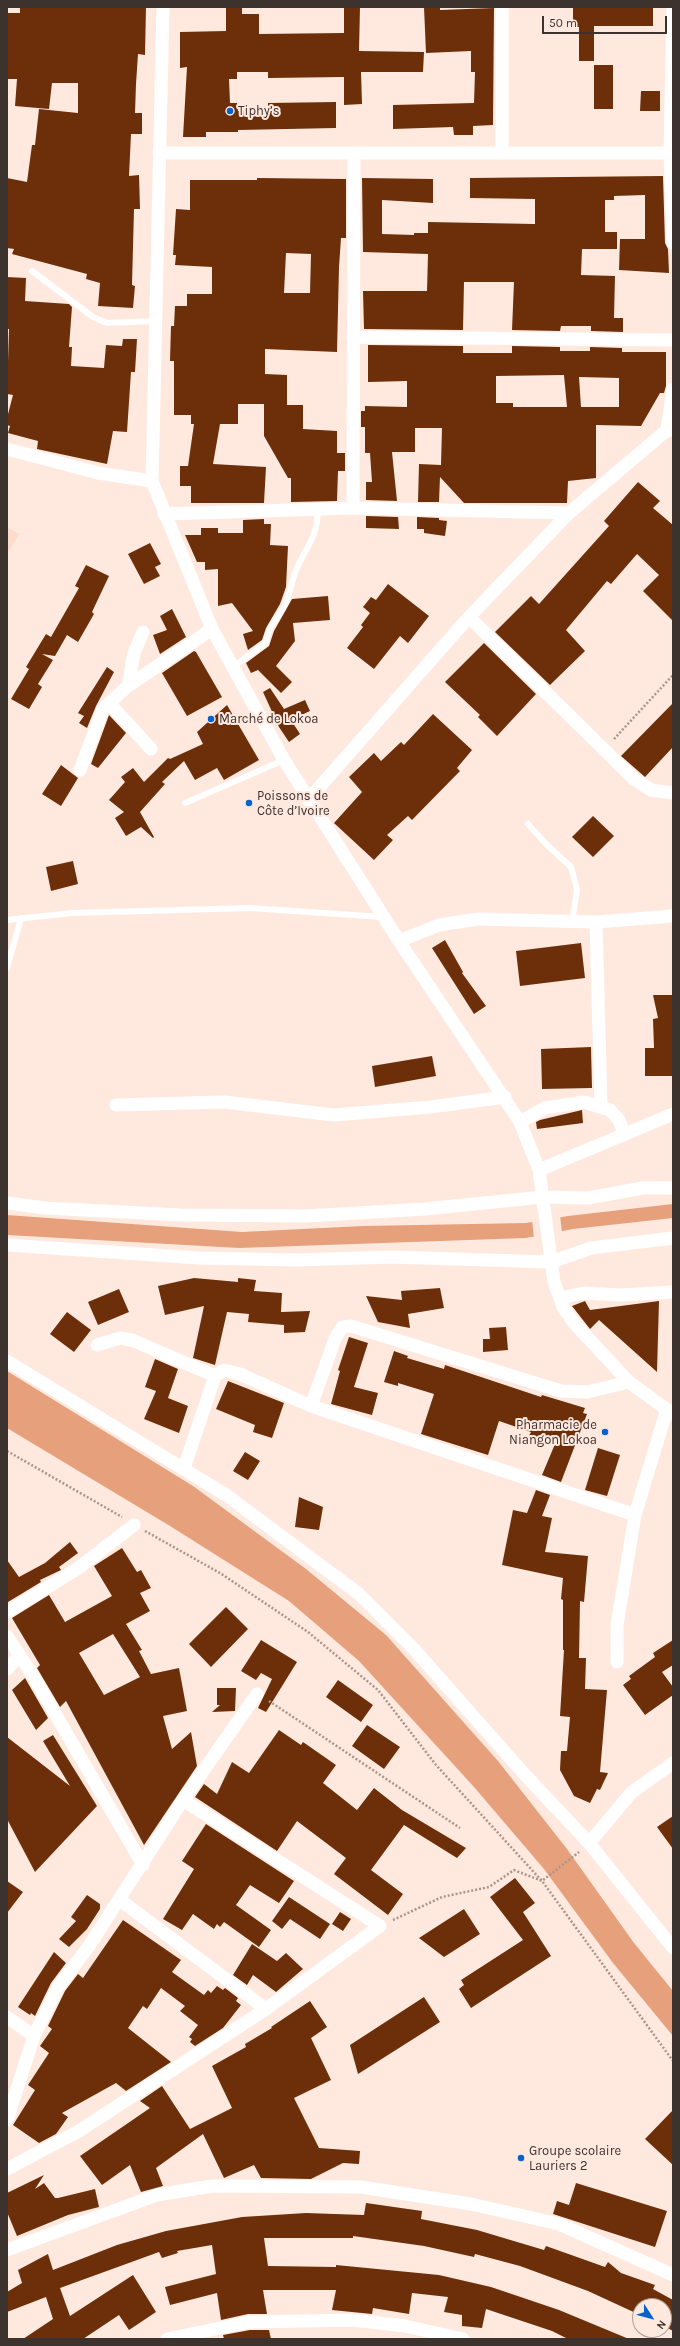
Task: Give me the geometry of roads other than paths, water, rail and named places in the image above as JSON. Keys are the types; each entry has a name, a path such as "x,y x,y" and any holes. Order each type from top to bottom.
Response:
{"street":[{"path":"163,7 152,481 164,514 212,629 234,666 284,760 399,941 505,1097 520,1122 540,1170 551,1262 560,1298 574,1323 629,1382 670,1412 635,1515 617,1625 617,1662"},
{"path":"502,7 502,152"},
{"path":"672,7 670,153 673,243"},
{"path":"159,153 354,155 502,152 670,153"},
{"path":"353,508 354,155"},
{"path":"353,337 673,340"},
{"path":"308,800 469,617 569,513 670,430 673,389"},
{"path":"7,449 98,473 152,481"},
{"path":"164,514 353,508 569,513"},
{"path":"469,617 603,751 634,779 651,790 673,793"},
{"path":"80,770 103,709 128,686 212,629"},
{"path":"128,686 134,653 143,632"},
{"path":"109,703 150,749"},
{"path":"399,941 439,925 478,919 596,922 673,916"},
{"path":"596,922 601,1107"},
{"path":"116,1105 224,1102 334,1115 430,1107 505,1097"},
{"path":"520,1122 545,1108 584,1102 610,1110 619,1120 624,1133"},
{"path":"540,1170 624,1133 673,1114"},
{"path":"7,1203 45,1208 181,1215 306,1216 425,1209 543,1197 588,1198 643,1188 673,1188"},
{"path":"7,1245 199,1258 297,1260 392,1257 551,1262 590,1248 673,1238"},
{"path":"560,1298 584,1293 619,1295 673,1292"},
{"path":"311,1406 335,1339 342,1327 351,1326 561,1391 588,1392 629,1382"},
{"path":"97,1345 120,1338 132,1340 215,1376"},
{"path":"7,1361 226,1495 359,1594 413,1648 527,1777 590,1843 673,1948"},
{"path":"184,1468 215,1376 224,1370 240,1374 311,1406 635,1515"},
{"path":"7,1612 77,1570 134,1524"},
{"path":"7,1636 143,1865"},
{"path":"7,1668 19,1656"},
{"path":"7,2120 34,2036 58,1987 120,1900 184,1800 258,1694"},
{"path":"590,1843 632,1792 673,1763"},
{"path":"7,2169 79,2131 266,2009 380,1926 184,1800"},
{"path":"120,1900 266,2009"},
{"path":"7,2018 34,2036"},
{"path":"7,2250 157,2195 212,2186 360,2187 471,2204 559,2224 673,2274"},
{"path":"167,2339 249,2322 352,2320 405,2326 463,2339"}],"lane":[{"path":"32,271 93,317 107,323 155,321"},
{"path":"234,666 264,647 268,629 287,600 297,567 316,532 319,520 317,509"},
{"path":"185,803 284,760"},
{"path":"528,824 546,844 571,867 577,890 572,922"},
{"path":"7,920 72,913 250,908 384,917"},
{"path":"7,968 21,918"}],"place":[{"name":"Tiphy’s","path":"230,111"},
{"name":"Marché de Lokoa","path":"211,719"},
{"name":"Poissons de Côte d’Ivoire","path":"249,803"},
{"name":"Pharmacie de Niangon Lokoa","path":"605,1432"},
{"name":"Groupe scolaire Lauriers 2","path":"521,2158"}]}
